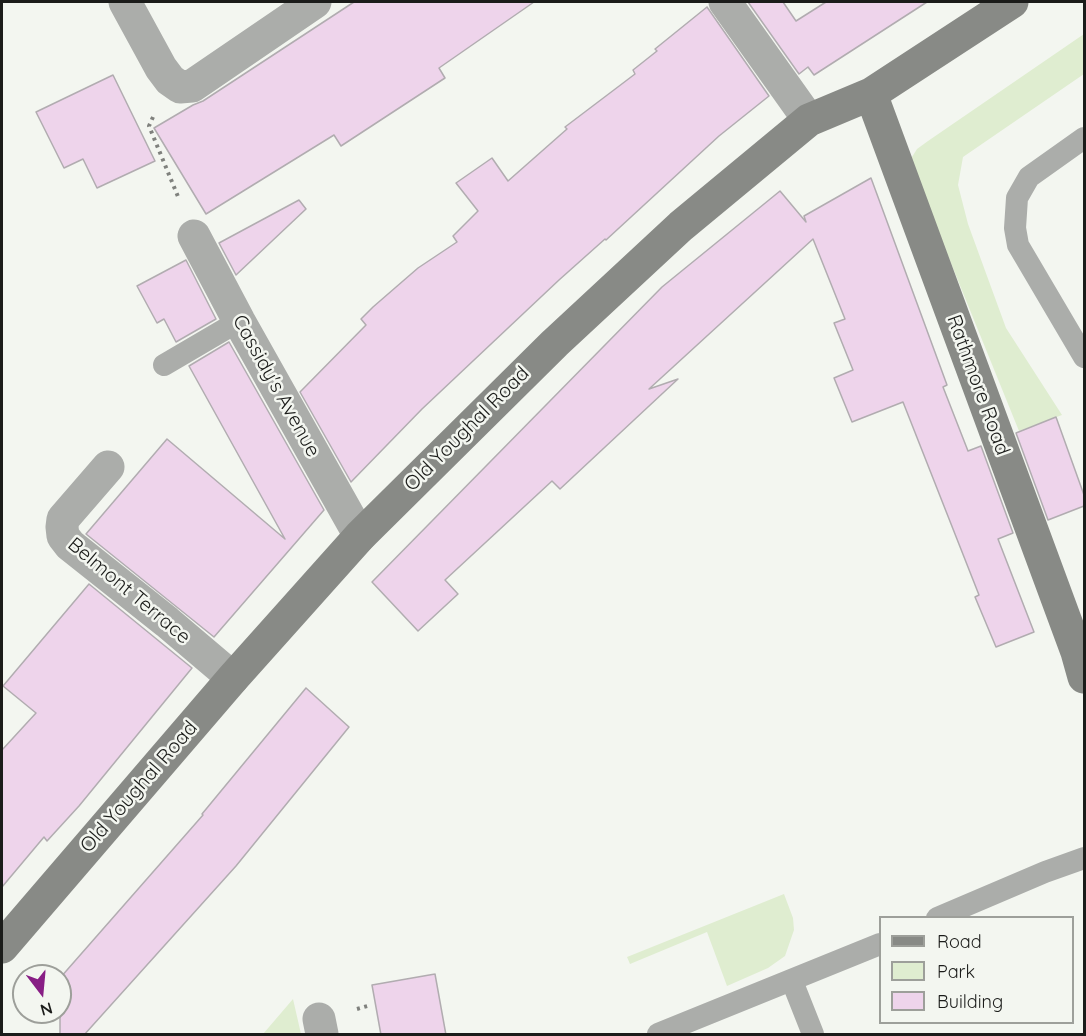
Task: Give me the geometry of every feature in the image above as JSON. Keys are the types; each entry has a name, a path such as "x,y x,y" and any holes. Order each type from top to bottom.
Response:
{"street":[{"path":"125,2 161,68 170,80 180,87 192,86 315,2"},
{"path":"725,2 809,120"},
{"name":"Old Youghal Road","path":"2,947 233,678 360,536 572,327 681,226 809,120 871,94 1012,2"},
{"name":"Rathmore Road","path":"871,94 1077,652 1084,677"},
{"name":"Cassidy's Avenue","path":"194,236 360,536"},
{"name":"Belmont Terrace","path":"108,467 63,519 63,536 70,545 233,678"}],"lane":[{"path":"1084,138 1029,177 1017,198 1015,228 1018,245 1084,357"},
{"path":"164,365 239,321"},
{"path":"943,916 1045,872 1084,858"},
{"path":"658,1035 879,944"},
{"path":"792,981 813,1035"}],"green space":[{"path":"1084,34 1084,74 963,157 958,185 968,224 1006,328 1062,415 1019,431 914,172 912,157 917,149 928,141"},
{"path":"784,894 793,918 794,930 785,956 768,968 727,986 707,932 630,964 627,957"},
{"path":"293,999 301,1034 263,1034"}],"building":[{"path":"354,2 534,2 439,68 445,78 341,146 334,135 206,214 154,128 203,101"},
{"path":"748,2 783,2 796,21 826,2 927,2 814,75 808,67 799,74"},
{"path":"707,7 769,96 719,136 559,280 422,409 351,482 300,392 366,325 361,319 373,307 418,268 457,242 453,236 478,211 456,183 492,158 508,181 567,129 565,127 635,74 633,70 657,51 655,49"},
{"path":"113,75 155,161 97,188 83,159 64,168 36,112"},
{"path":"871,178 947,385 943,387 968,451 981,446 1013,533 998,539 1034,632 996,647 975,597 979,595 903,402 852,422 834,378 853,370 834,323 845,319 813,239 649,389 678,379 560,489 552,481 445,580 458,594 418,631 372,582 662,287 780,191 806,222 804,216"},
{"path":"299,200 306,209 236,275 219,243"},
{"path":"186,260 216,319 176,342 164,319 157,323 137,286"},
{"path":"229,342 324,510 214,637 86,534 167,439 285,539 189,366"},
{"path":"1056,417 1084,495 1084,506 1048,520 1016,433"},
{"path":"89,584 192,668 79,806 47,841 44,837 2,887 2,750 36,713 3,686"},
{"path":"306,688 349,727 236,866 84,1035 60,1035 60,1024 72,1024 72,964 202,814"},
{"path":"435,974 446,1035 381,1035 372,985"}]}
